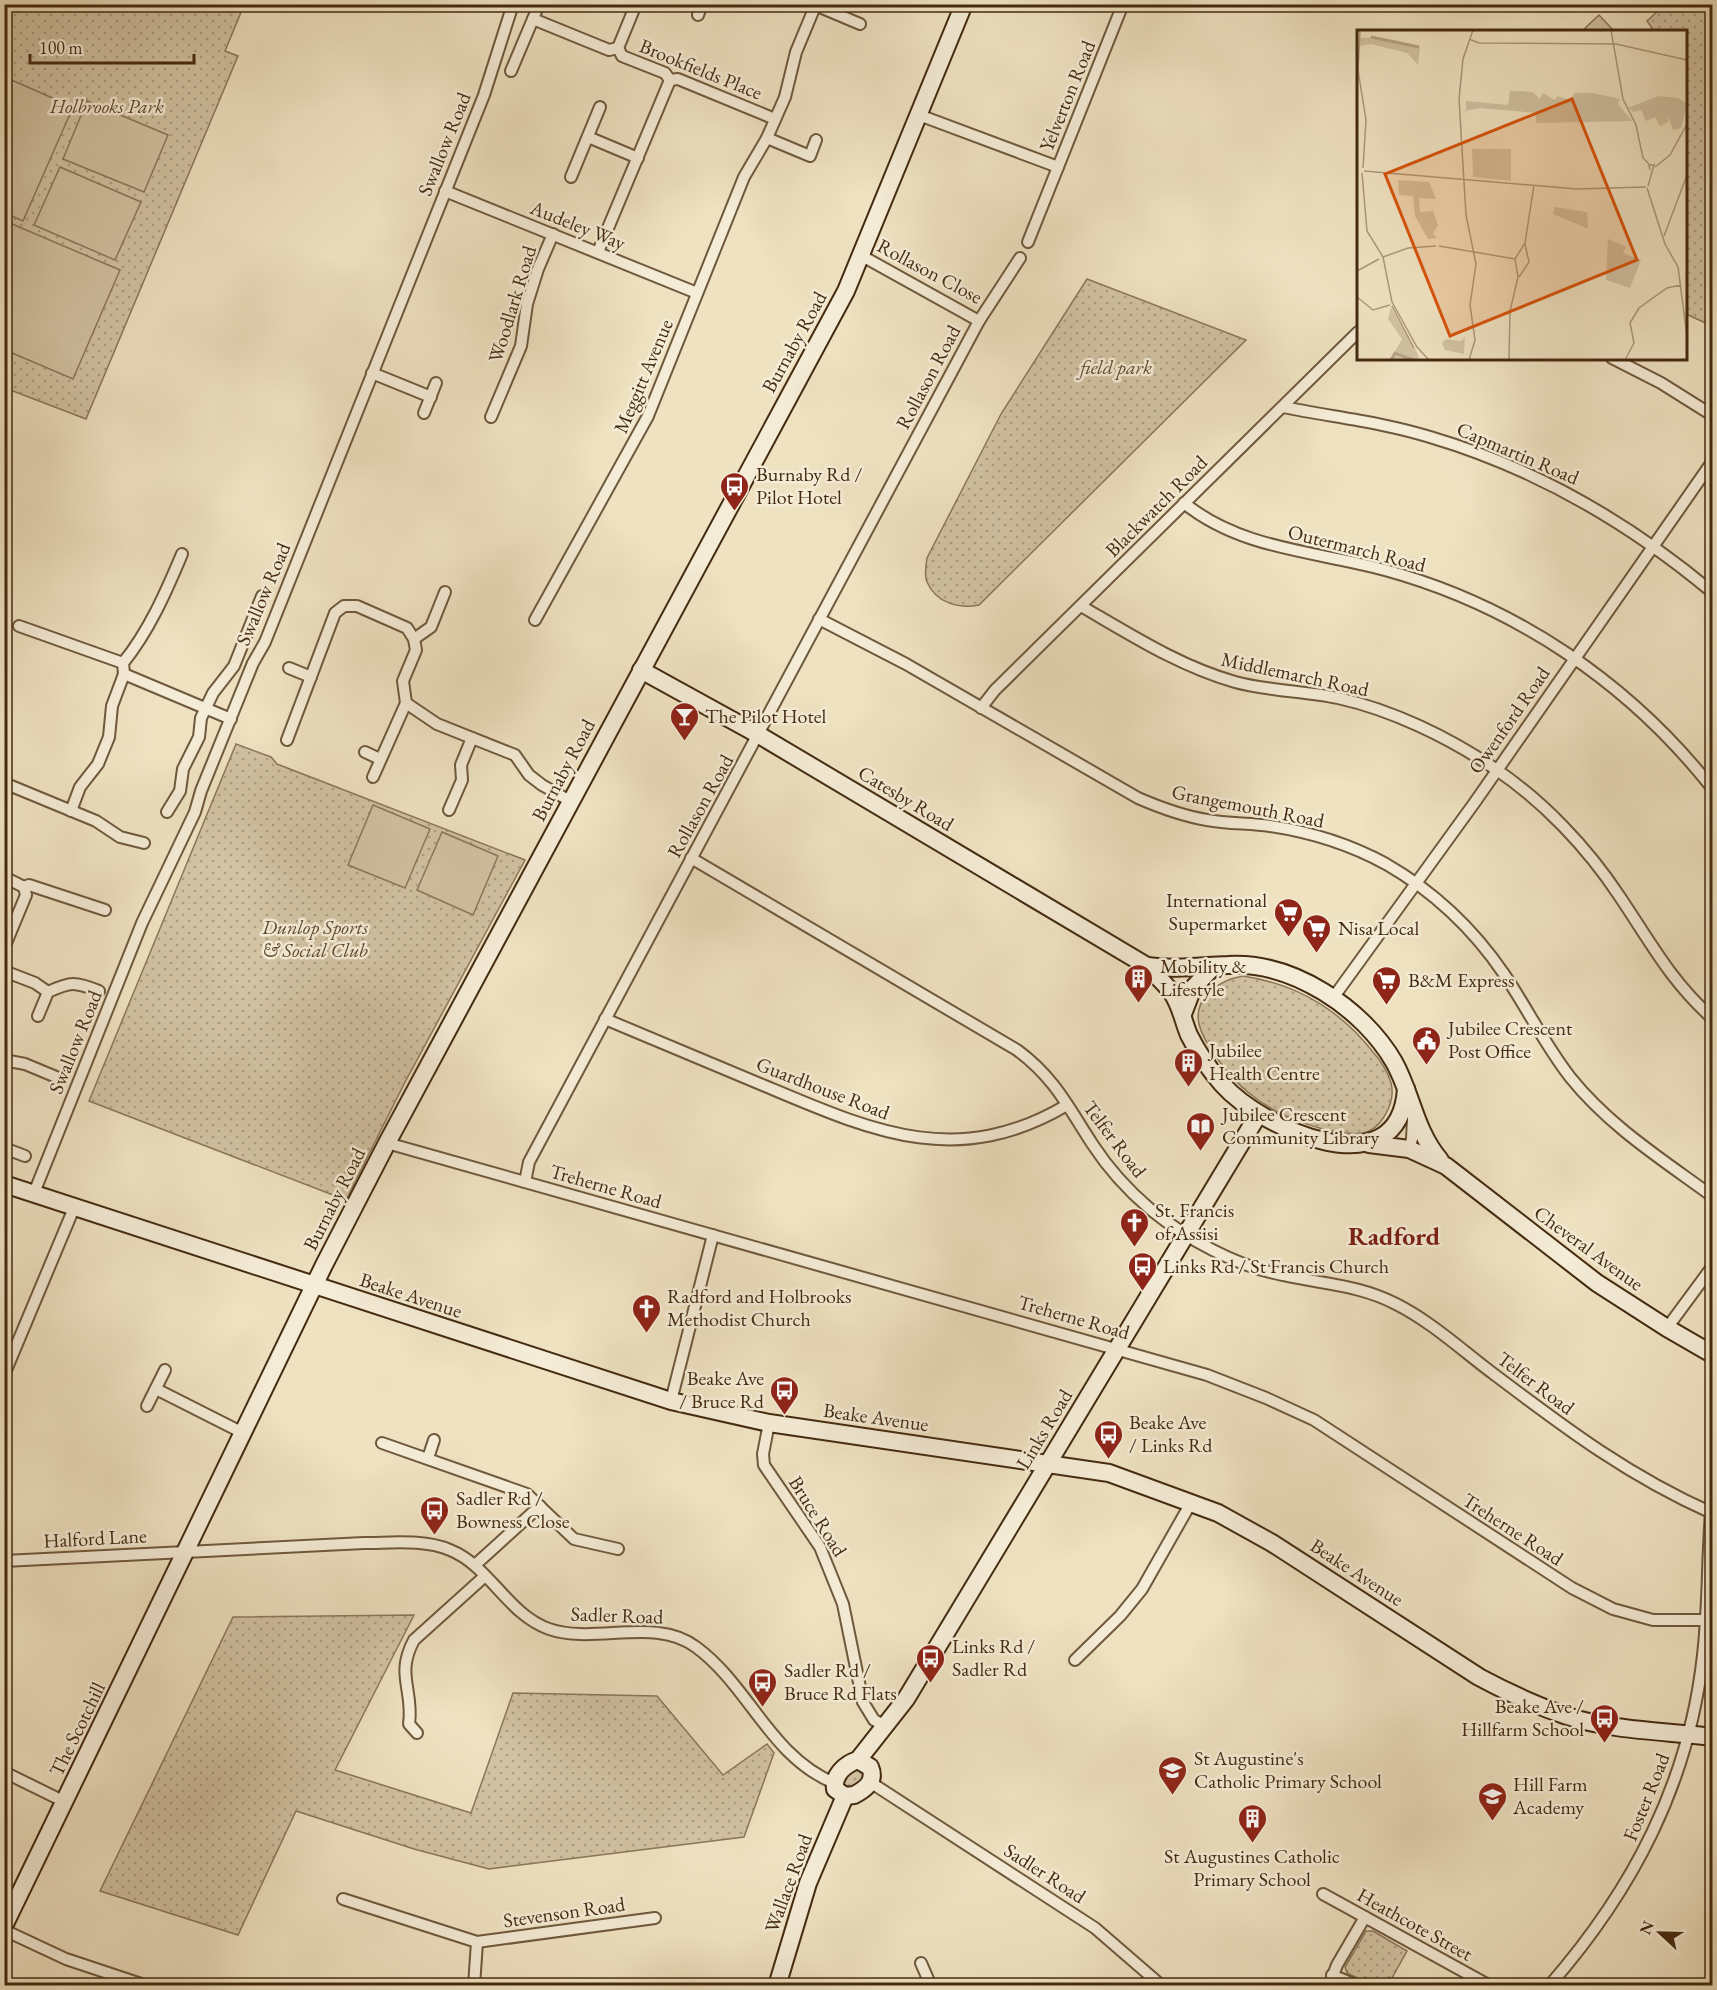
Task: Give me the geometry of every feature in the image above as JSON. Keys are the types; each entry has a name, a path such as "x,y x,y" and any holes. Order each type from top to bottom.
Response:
{"street":[{"name":"Swallow Road","path":"34,1193 142,923 195,812 201,791 265,642 484,95 513,4"},
{"path":"511,71 539,4"},
{"path":"618,48 636,4"},
{"name":"Burnaby Road","path":"187,1550 245,1434 315,1284 387,1143 846,291 964,4"},
{"name":"Yelverton Road","path":"1028,242 1123,4"},
{"name":"Meggitt Avenue","path":"535,620 648,416 744,177 767,138 784,97 796,52 816,5 860,24"},
{"name":"Brookfields Place","path":"533,19 609,50 618,48 621,56 665,73 670,80 678,79 775,119"},
{"path":"598,252 670,80"},
{"path":"571,177 600,107"},
{"name":"Yelverton Road","path":"919,115 1058,167"},
{"path":"588,137 638,158"},
{"path":"767,138 810,156 816,140"},
{"name":"Audeley Way","path":"445,191 697,293"},
{"name":"Woodlark Road","path":"491,417 521,346 527,304 538,269 553,234"},
{"name":"Rollason Close","path":"862,256 979,321 1020,258"},
{"name":"Rollason Road","path":"525,1182 529,1162 979,321"},
{"name":"Blackwatch Road","path":"981,708 995,690 1357,334"},
{"path":"1616,360 1661,383 1713,415"},
{"path":"372,373 431,397"},
{"path":"424,412 436,383"},
{"name":"Capmartin Road","path":"1283,407 1381,425 1472,450 1522,470 1575,496 1653,545 1713,592"},
{"name":"Owenford Road","path":"1333,998 1713,462"},
{"name":"Outermarch Road","path":"1184,503 1209,521 1250,538 1294,551 1385,569 1441,588 1511,620 1574,658 1611,684 1662,730 1713,788"},
{"path":"71,811 80,787 98,764 109,737 112,706 124,668 166,594 182,555"},
{"path":"414,639 431,627 445,592"},
{"path":"167,812 180,791 185,764 198,737 206,708 234,666 262,596"},
{"path":"287,740 335,613 344,606 357,606 407,628 414,639 416,650 403,681 406,703 373,777"},
{"name":"Middlemarch Road","path":"1081,606 1184,664 1237,682 1353,702 1442,737 1496,769 1569,832 1620,896 1674,980 1713,1018"},
{"name":"Grangemouth Road","path":"819,619 1138,798 1162,809 1208,820 1270,826 1326,839 1364,854 1415,884 1452,913 1481,943 1505,975 1546,1044 1571,1078 1599,1108 1647,1148 1713,1196"},
{"path":"19,626 124,668 231,719"},
{"path":"289,668 311,677"},
{"name":"Catesby Road","path":"641,670 759,735 1146,966 1172,992 1183,1014"},
{"path":"406,703 437,724 515,755 529,775 570,801"},
{"path":"449,810 462,780 461,765 472,738"},
{"path":"365,752 380,759"},
{"path":"4,783 96,821 120,837 144,843"},
{"name":"Telfer Road","path":"691,858 1017,1050 1050,1078 1115,1173 1151,1209 1187,1235 1216,1251 1261,1270 1343,1285 1398,1305 1627,1471 1712,1513"},
{"path":"4,877 24,887 29,885 105,910"},
{"path":"4,948 26,895 24,887"},
{"path":"1228,965 1251,966 1285,974 1333,998 1354,1014 1388,1052 1406,1089 1405,1106 1398,1122 1390,1132 1362,1144 1317,1139 1258,1116 1223,1085 1200,1055 1188,1032 1183,1014 1193,988 1212,968 1228,965"},
{"name":"Catesby Road","path":"1146,966 1175,970 1212,968"},
{"path":"4,971 35,983 48,992"},
{"path":"38,1016 48,992 74,982 99,991"},
{"name":"Guardhouse Road","path":"605,1018 849,1122 904,1136 967,1140 1012,1130 1046,1117 1067,1105"},
{"path":"4,1060 25,1064 61,1079"},
{"name":"Cheveral Avenue","path":"1406,1089 1412,1109 1430,1149 1446,1166 1597,1283 1667,1328 1713,1354"},
{"path":"1409,1149 1414,1126 1412,1109"},
{"name":"Links Road","path":"858,1760 886,1726 921,1674 1258,1116"},
{"name":"Treherne Road","path":"387,1143 1207,1375 1314,1420 1562,1582 1613,1609 1653,1620 1706,1620"},
{"name":"Cheveral Avenue","path":"1362,1144 1409,1149 1446,1166"},
{"path":"4,1148 25,1156"},
{"name":"Beake Avenue","path":"4,1184 671,1401 769,1423 1108,1473 1192,1501 1272,1543 1479,1677 1511,1694 1579,1719 1640,1730 1713,1737"},
{"path":"4,1375 74,1208"},
{"path":"671,1401 713,1235"},
{"path":"1667,1328 1713,1267"},
{"path":"147,1406 165,1370"},
{"path":"156,1389 245,1434"},
{"name":"Bruce Road","path":"769,1423 763,1454 764,1465 802,1518 829,1566 850,1633 863,1702 874,1720 886,1726"},
{"path":"428,1458 434,1440"},
{"path":"382,1443 527,1494 574,1539 618,1549"},
{"name":"Foster Road","path":"1549,1986 1597,1928 1634,1871 1668,1799 1687,1734 1701,1668 1710,1595 1713,1500"},
{"path":"1075,1660 1120,1616 1142,1589 1192,1501"},
{"path":"475,1565 540,1506"},
{"name":"Sadler Road","path":"187,1550 407,1543 445,1548 475,1565 516,1608 547,1628 572,1633 666,1634 693,1644 713,1662 800,1765 840,1789"},
{"name":"Halford Lane","path":"4,1561 187,1550"},
{"name":"The Scotchill","path":"4,1928 187,1550"},
{"path":"417,1733 406,1727 411,1709 404,1669 414,1640 485,1576"},
{"path":"858,1760 870,1767 873,1774 870,1782 859,1793 840,1789 845,1766 858,1760"},
{"path":"4,1772 65,1802"},
{"name":"Sadler Road","path":"870,1782 1095,1928 1140,1964 1162,1986"},
{"name":"Wallace Road","path":"777,1986 808,1883 840,1789"},
{"name":"Heathcote Street","path":"1323,1894 1490,1986"},
{"name":"Stevenson Road","path":"343,1899 477,1942 655,1918"},
{"path":"1356,1985 1331,1980 1365,1917"},
{"path":"4,1928 66,1959 147,1986"},
{"path":"474,1986 477,1942"},
{"path":"921,1962 931,1986"}],"green space":[{"path":"1665,4 1712,5 1712,326 1687,314 1687,30 1650,30 1652,28 1647,21"},
{"name":"Holbrooks Park","path":"5,5 244,5 225,51 238,56 86,419 5,388 4,27 7,25"},
{"path":"1599,15 1613,30 1583,30"},
{"path":"7,78 73,107 23,221 5,213"},
{"path":"87,101 168,135 144,192 63,159"},
{"path":"60,167 141,202 115,260 34,225"},
{"path":"5,221 120,270 73,379 5,350"},
{"name":"field park","path":"1087,279 1246,340 979,605 956,605 942,600 927,582 925,574 927,558 1001,414"},
{"name":"Dunlop Sports & Social Club","path":"236,744 271,757 277,764 525,860 404,1084 346,1200 89,1101"},
{"path":"373,805 430,829 405,888 348,865"},
{"path":"442,832 498,856 473,915 417,890"},
{"path":"1243,976 1281,985 1315,1001 1346,1024 1376,1055 1388,1075 1392,1090 1386,1114 1376,1126 1362,1133 1349,1133 1326,1130 1295,1120 1258,1100 1227,1071 1207,1042 1199,1024 1198,1014 1204,998 1210,991 1226,981"},
{"path":"414,1615 335,1770 471,1813 513,1693 657,1696 723,1775 767,1744 774,1753 744,1837 489,1869 414,1849 296,1811 238,1935 100,1891 233,1617"},
{"path":"862,1768 865,1778 852,1789 844,1789 841,1779 854,1769"},
{"path":"1366,1931 1373,1931 1407,1951 1388,1985 1372,1985 1347,1973 1345,1967"}],"place":[{"name":"Burnaby Rd / Pilot Hotel","path":"735,512"},
{"name":"The Pilot Hotel","path":"684,742"},
{"name":"International Supermarket","path":"1288,938"},
{"name":"Nisa Local","path":"1317,954"},
{"name":"Mobility & Lifestyle","path":"1139,1004"},
{"name":"B&M Express","path":"1387,1006"},
{"name":"Jubilee Crescent Post Office","path":"1427,1066"},
{"name":"Jubilee Health Centre","path":"1188,1088"},
{"name":"Jubilee Crescent Community Library","path":"1201,1152"},
{"name":"St. Francis of Assisi","path":"1134,1248"},
{"name":"Links Rd / St Francis Church","path":"1142,1292"},
{"name":"Radford and Holbrooks Methodist Church","path":"646,1334"},
{"name":"Beake Ave / Bruce Rd","path":"785,1416"},
{"name":"Beake Ave / Links Rd","path":"1108,1460"},
{"name":"Sadler Rd / Bowness Close","path":"435,1536"},
{"name":"Links Rd / Sadler Rd","path":"931,1684"},
{"name":"Sadler Rd / Bruce Rd Flats","path":"763,1708"},
{"name":"Beake Ave / Hillfarm School","path":"1605,1744"},
{"name":"St Augustine's Catholic Primary School","path":"1173,1796"},
{"name":"Hill Farm Academy","path":"1492,1822"},
{"name":"St Augustines Catholic Primary School","path":"1252,1844"}],"district":[{"name":"Radford","path":"1394,1236"}]}
